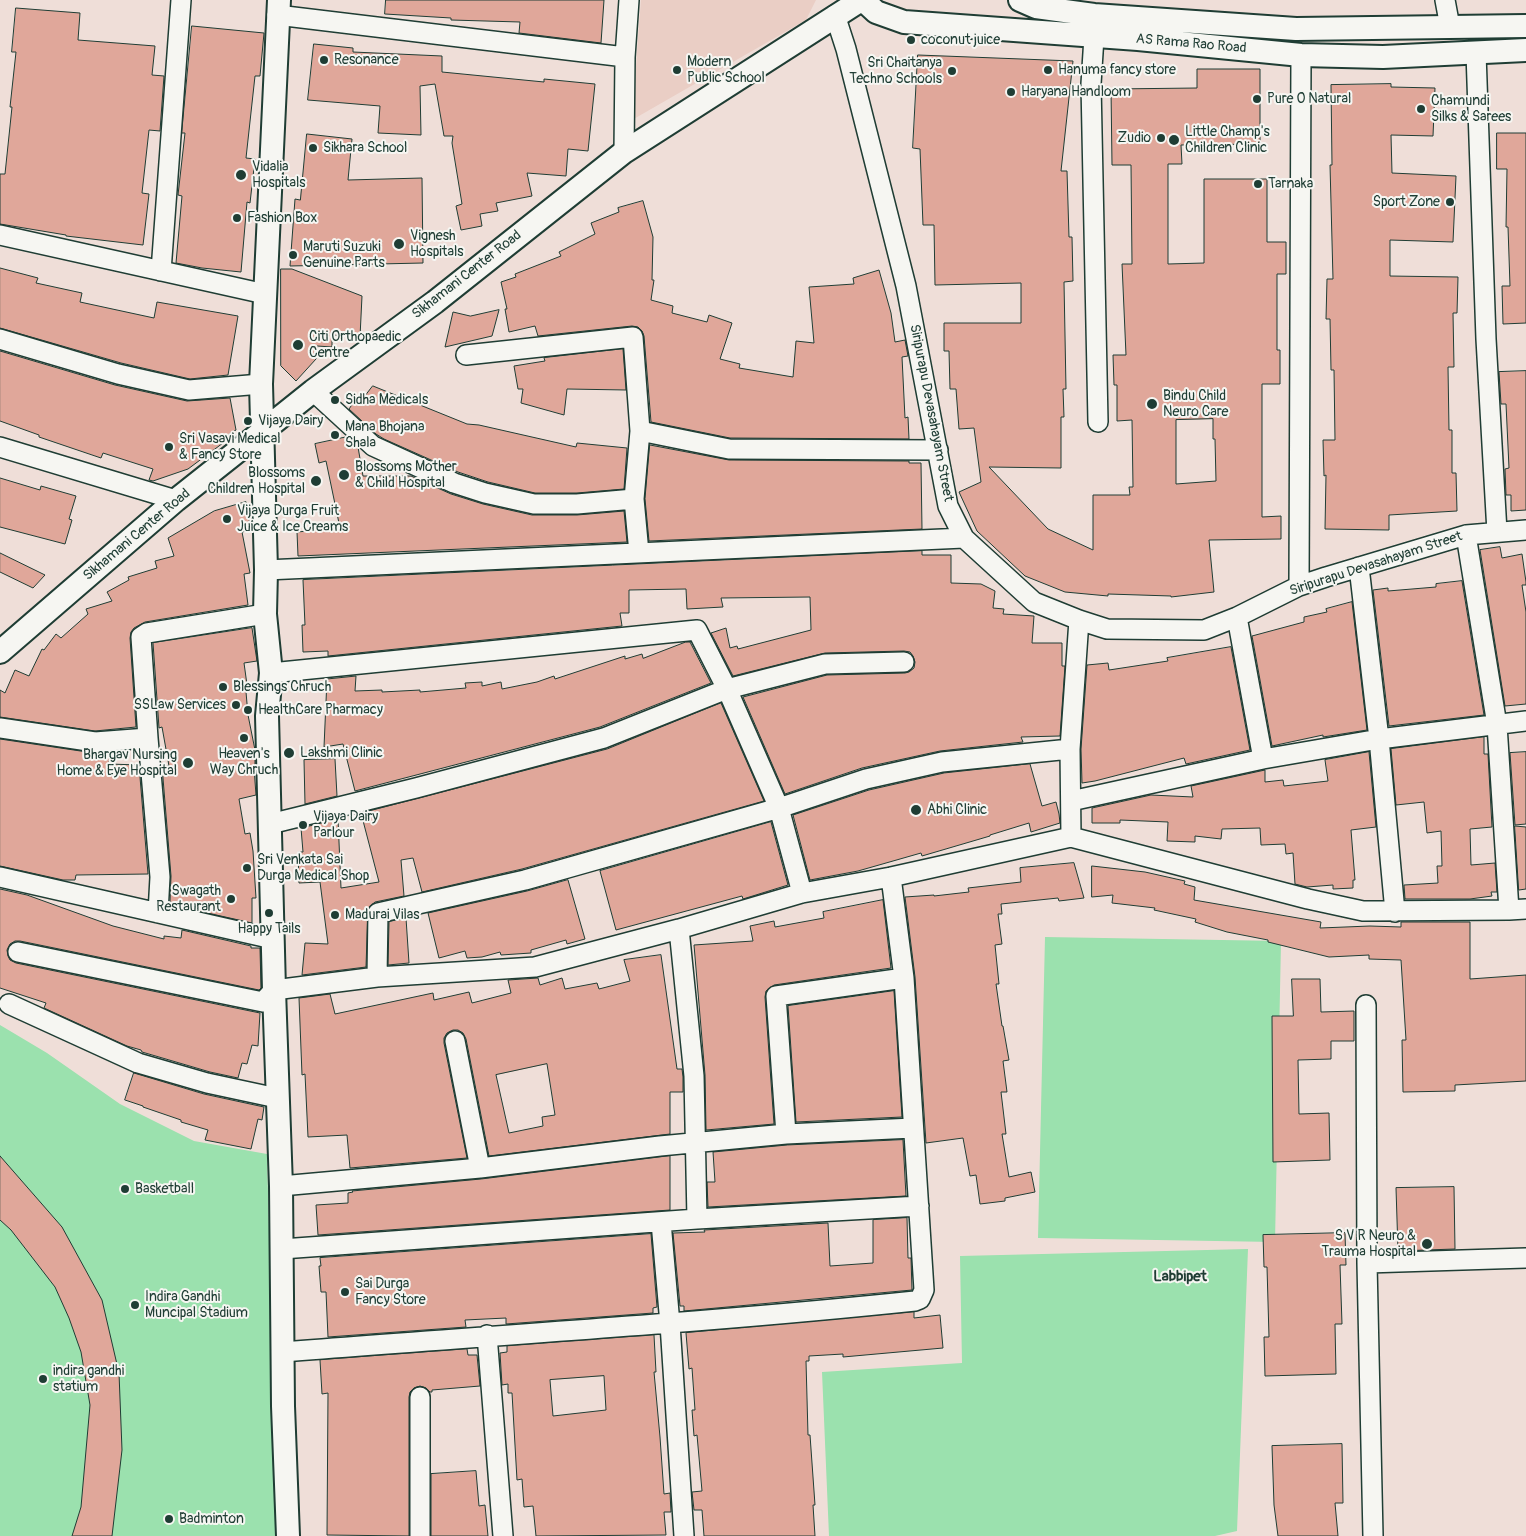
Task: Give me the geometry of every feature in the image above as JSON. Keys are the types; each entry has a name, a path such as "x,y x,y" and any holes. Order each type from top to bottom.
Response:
{"street":[{"path":"161,271 181,0"},
{"path":"624,152 625,57 629,0"},
{"name":"Sikhamani Center Road","path":"0,652 176,500 313,391 434,302 624,152 835,15 862,0"},
{"name":"AS Rama Rao Road","path":"862,0 876,12 904,22 1138,39 1301,55 1383,57 1526,50"},
{"name":"AS Rama Rao Road","path":"1020,0 1036,7 1094,14 1296,28 1526,26"},
{"path":"1445,0 1450,28"},
{"path":"288,1536 283,1406 281,1186 267,716 271,673 265,614 266,570 261,384 278,8 625,57"},
{"name":"Siripurapu Devasahayam Street","path":"835,15 848,58 906,286 948,506 964,538 1034,602 1107,630 1204,630 1237,617 1299,586 1359,567 1466,535 1526,530"},
{"path":"1094,37 1091,84 1098,422"},
{"path":"1476,52 1486,339 1497,532"},
{"path":"1299,586 1301,55"},
{"path":"0,235 265,294"},
{"path":"466,355 633,337 640,431 634,499 639,553"},
{"path":"0,339 118,374 189,390 261,384"},
{"path":"313,391 373,446 462,486 534,504 577,504 634,499"},
{"path":"640,431 730,449 938,450"},
{"path":"0,447 176,500"},
{"path":"18,952 263,1002 274,990 377,976 535,967 679,929 802,893 890,877 1071,837 1363,911 1518,910 1497,725 1466,535"},
{"path":"266,570 964,538"},
{"path":"1359,567 1379,739 1395,912"},
{"path":"158,913 160,877 141,637 147,633 265,614"},
{"path":"1237,617 1263,758"},
{"path":"1071,837 1070,750 1079,620"},
{"path":"271,673 696,630 727,689 778,808 802,893"},
{"path":"270,824 416,788 604,738 727,689 824,664 904,662"},
{"path":"1071,801 1263,758 1379,739 1526,721"},
{"path":"0,728 95,742 148,738"},
{"path":"377,976 378,913 525,880 778,808 866,779 942,762 1070,750"},
{"path":"0,877 273,939"},
{"path":"283,1352 487,1335 670,1324 834,1310 920,1299 924,1290 904,978 890,877"},
{"path":"679,929 694,1076 697,1219"},
{"path":"786,1134 776,996 904,978"},
{"path":"8,1004 138,1063 207,1083 278,1098"},
{"path":"1366,1005 1367,1263 1373,1536"},
{"path":"455,1042 480,1168"},
{"path":"281,1186 480,1168 786,1134 913,1128"},
{"path":"282,1249 697,1219 919,1206"},
{"path":"661,1222 670,1324 684,1536"},
{"path":"1367,1263 1526,1258"},
{"path":"487,1335 503,1536"},
{"path":"420,1396 420,1536"}],"shaded area":[{"name":"Modern Public School","path":"641,0 816,0 806,20 632,120"}],"green space":[{"path":"1045,937 1281,941 1275,1242 1038,1238"},
{"name":"Indira Gandhi Muncipal Stadium","path":"0,1025 47,1053 120,1104 194,1141 267,1154 277,1536 0,1536"},
{"path":"1248,1249 1237,1531 1215,1536 829,1536 822,1372 962,1363 960,1256"}],"building":[{"path":"386,0 604,0 601,43 519,33 520,22 451,20 451,18 385,14"},
{"path":"16,8 80,13 78,40 155,46 152,75 164,76 160,131 149,130 142,193 149,194 143,245 66,236 0,224 0,174 5,174 12,107 10,107 16,52 12,52"},
{"path":"192,26 264,33 260,76 255,76 246,158 255,159 250,203 247,202 241,272 176,263 182,196 178,195 185,133 182,133"},
{"path":"314,44 353,48 353,52 442,56 442,72 544,82 544,79 595,84 588,151 568,149 566,176 527,173 532,196 496,203 498,211 480,214 482,226 461,230 456,206 462,204 452,143 453,136 444,136 435,84 420,86 421,135 378,133 380,106 308,100"},
{"path":"918,55 1073,61 1061,171 1067,171 1069,237 1072,237 1073,281 1064,282 1066,389 1063,389 1064,417 1061,417 1061,468 989,467 1048,529 1093,550 1093,495 1130,495 1129,487 1133,487 1132,420 1117,421 1117,385 1114,385 1113,355 1126,355 1122,264 1132,264 1131,165 1112,165 1111,89 1197,88 1197,69 1260,69 1260,144 1181,145 1182,164 1168,164 1168,264 1204,263 1204,179 1267,179 1267,242 1286,242 1286,274 1277,274 1277,350 1280,350 1280,384 1262,384 1262,517 1281,516 1281,539 1209,540 1214,592 1171,597 1108,594 1108,596 1065,592 1025,576 977,531 959,492 981,482 974,428 959,429 956,389 950,389 949,351 944,351 944,323 1021,323 1021,283 935,285 934,225 923,225 920,149 913,148","holes":["1213,419 1213,439 1215,439 1216,481 1176,484 1176,420"]},
{"path":"1391,84 1391,87 1435,88 1433,136 1391,135 1392,173 1456,176 1453,242 1390,240 1390,276 1458,277 1457,313 1453,313 1454,367 1448,367 1449,430 1452,430 1452,473 1456,473 1457,511 1389,515 1389,530 1325,529 1326,475 1324,476 1323,440 1335,440 1334,370 1331,370 1330,319 1326,319 1327,279 1333,279 1330,165 1332,165 1331,85"},
{"path":"1497,133 1526,133 1526,323 1503,324 1502,286 1510,286 1508,227 1506,227 1507,169 1497,169"},
{"path":"307,134 352,139 348,180 422,178 423,263 290,266 295,199 300,200"},
{"path":"643,201 653,237 652,280 654,280 651,300 673,306 672,313 707,322 709,315 732,323 720,359 740,364 739,368 793,377 796,341 814,343 809,287 854,284 853,278 879,270 891,313 895,342 905,340 908,356 902,357 905,418 908,417 909,439 730,438 651,422 644,336 638,327 632,326 538,336 535,326 509,332 505,309 507,309 501,282 516,277 515,274 561,256 559,252 595,234 591,223 619,212 618,208"},
{"path":"0,268 38,278 36,283 82,293 80,302 154,318 157,302 238,316 228,375 190,379 121,363 0,328"},
{"path":"281,269 292,269 362,296 360,337 332,335 332,347 317,346 316,359 296,381 281,366"},
{"path":"499,310 492,336 445,347 453,312 470,316"},
{"path":"623,349 626,390 567,389 564,415 521,403 523,389 518,389 514,366 545,361 544,358"},
{"path":"0,351 115,385 187,401 230,398 236,430 226,436 223,443 188,469 153,481 149,480 153,469 103,453 101,458 39,437 39,435 0,421"},
{"path":"1526,371 1526,510 1511,511 1511,495 1506,495 1505,469 1509,468 1506,404 1501,404 1499,372"},
{"path":"373,386 467,424 576,447 577,443 627,448 624,489 577,493 535,493 488,482 458,472 384,439 349,409 358,396 362,399"},
{"path":"347,437 358,447 363,476 411,476 451,494 483,504 532,515 577,515 624,511 627,542 298,556 297,532 340,528 326,461 319,463 315,444"},
{"path":"650,445 729,460 909,461 909,463 921,463 922,529 649,541 645,499"},
{"path":"0,478 40,490 41,486 76,496 69,519 72,520 65,544 0,527"},
{"path":"246,502 251,530 242,532 250,573 244,574 248,605 145,622 134,628 130,638 136,727 95,731 0,717 0,690 5,693 15,670 29,676 42,649 44,650 56,634 61,638 88,614 86,609 112,601 107,592 129,580 128,577 157,568 155,561 174,556 168,538 214,511"},
{"path":"1500,547 1502,558 1522,554 1526,582 1526,585 1522,585 1526,612 1526,704 1505,706 1480,550"},
{"path":"922,551 922,555 951,555 951,583 981,584 995,591 993,608 1004,609 1003,614 1034,616 1032,643 1062,643 1062,666 1065,666 1060,736 1021,737 1023,742 940,751 862,768 785,794 743,697 827,675 905,673 914,668 915,662 910,652 904,651 825,653 733,676 711,633 726,628 730,648 737,646 738,649 811,630 810,597 721,598 723,607 687,609 686,589 629,590 629,613 620,613 622,626 328,656 328,651 303,652 302,625 305,625 303,580"},
{"path":"0,553 45,575 33,588 0,572"},
{"path":"1462,581 1484,715 1389,726 1373,590 1388,588 1388,591 1436,587 1436,584"},
{"path":"1352,602 1367,730 1323,737 1323,735 1272,746 1252,636 1304,622 1304,617 1327,612 1326,609"},
{"path":"252,628 257,661 244,663 248,692 246,692 248,715 255,750 256,795 239,799 245,834 250,833 253,851 256,898 252,898 252,923 185,908 186,906 170,902 171,876 162,766 169,766 162,727 159,728 153,643"},
{"path":"690,642 711,683 600,727 355,791 343,744 324,747 327,679 356,676 355,691 420,690 420,692 466,688 465,683 482,682 482,686 501,682 502,689 537,682 554,676 555,679 625,656 625,659 642,654 643,658"},
{"path":"1231,647 1250,750 1186,764 1184,758 1082,783 1081,749 1087,665 1108,663 1109,670 1168,661 1167,658"},
{"path":"721,703 764,801 522,869 422,892 413,858 401,860 404,896 375,902 368,908 366,967 302,975 305,943 328,944 320,882 299,883 298,852 303,852 301,828 338,819 341,888 379,882 361,813 607,749"},
{"path":"1484,737 1484,754 1488,754 1492,827 1470,829 1471,865 1495,863 1497,892 1491,892 1492,896 1470,899 1405,899 1404,885 1438,883 1437,866 1442,866 1441,831 1427,833 1424,802 1396,805 1391,749"},
{"path":"0,739 94,753 110,752 109,764 139,765 148,874 76,875 75,880 63,880 0,866"},
{"path":"1369,752 1376,827 1351,830 1355,880 1353,880 1353,888 1333,889 1333,885 1307,887 1295,884 1293,853 1286,854 1285,844 1261,845 1260,828 1222,829 1221,839 1195,836 1195,842 1167,841 1168,822 1120,820 1120,823 1092,823 1092,808 1151,795 1193,797 1191,786 1265,770 1265,782 1283,780 1284,786 1328,781 1325,760"},
{"path":"1526,752 1526,824 1515,825 1510,753"},
{"path":"335,759 337,796 305,804 304,760"},
{"path":"1030,764 1042,806 1056,802 1060,823 1031,832 1029,823 922,856 921,853 858,871 810,880 793,815 869,790 944,773"},
{"path":"771,822 788,885 743,899 742,896 616,930 600,871"},
{"path":"1515,826 1526,827 1526,889 1519,890"},
{"path":"1074,863 1084,898 1059,901 1058,898 1001,904 1002,914 998,914 1002,944 995,945 999,984 996,984 1009,1060 1003,1061 1007,1092 1001,1092 1006,1134 1002,1134 1009,1177 1031,1172 1035,1192 1005,1198 1005,1201 980,1204 976,1175 970,1176 963,1138 926,1143 915,977 905,897 969,892 968,888 1021,882 1020,868"},
{"path":"1092,866 1145,872 1185,881 1184,884 1195,887 1194,900 1321,922 1320,928 1401,927 1401,922 1470,922 1470,979 1526,975 1526,1081 1455,1085 1455,1091 1403,1092 1402,1040 1406,1040 1401,960 1369,959 1369,955 1329,957 1268,942 1268,940 1227,932 1195,922 1196,919 1154,910 1155,908 1112,903 1113,895 1092,897"},
{"path":"568,880 585,939 567,944 566,940 531,950 531,953 501,955 500,952 482,957 467,958 465,951 439,958 428,913"},
{"path":"0,889 27,895 113,926 164,939 164,936 181,938 182,930 251,946 251,948 260,948 261,988 259,990 20,941 10,944 7,950 10,960 16,963 260,1013 258,1046 252,1045 247,1064 242,1063 238,1078 210,1072 142,1052 44,1008 46,1003 0,988"},
{"path":"883,900 891,968 774,985 766,991 774,1124 706,1130 705,1075 694,945 753,941 750,926 774,921 775,927 824,918 823,912"},
{"path":"406,918 409,963 388,965 389,922"},
{"path":"661,955 677,1069 682,1069 683,1077 683,1092 670,1092 670,1134 489,1156 466,1039 463,1033 453,1030 447,1033 444,1043 467,1158 350,1168 347,1135 308,1137 305,1074 302,1075 299,998 330,994 335,1014 433,993 434,1000 469,992 472,1003 511,993 508,980 538,978 540,985 562,978 565,989 597,983 599,989 630,981 624,960","holes":["547,1064 555,1115 542,1117 543,1126 509,1133 496,1075"]},
{"path":"1292,979 1320,979 1321,1012 1354,1011 1354,1041 1331,1041 1331,1059 1298,1060 1299,1114 1329,1113 1330,1160 1273,1162 1272,1016 1293,1016"},
{"path":"894,991 902,1117 796,1122 788,1006"},
{"path":"134,1073 204,1094 264,1107 262,1120 258,1119 251,1149 205,1140 208,1130 181,1122 181,1120 125,1100"},
{"path":"903,1140 906,1196 708,1207 707,1182 715,1182 713,1152 787,1145"},
{"path":"0,1156 62,1227 102,1300 119,1373 122,1450 112,1536 72,1536 81,1507 90,1405 81,1352 55,1287 11,1230 0,1220"},
{"path":"670,1156 670,1210 318,1235 316,1205 348,1203 348,1193 352,1191 481,1179"},
{"path":"1454,1187 1455,1249 1398,1251 1396,1188"},
{"path":"907,1218 908,1258 911,1258 912,1290 684,1311 684,1306 680,1306 673,1233 828,1223 830,1266 873,1263 873,1220"},
{"path":"1345,1233 1346,1265 1340,1265 1342,1324 1335,1324 1336,1374 1265,1376 1264,1337 1269,1337 1267,1267 1264,1267 1263,1235"},
{"path":"651,1234 657,1307 653,1308 653,1313 506,1324 506,1318 465,1320 466,1327 328,1337 326,1292 321,1292 320,1258"},
{"path":"914,1312 914,1318 940,1315 943,1348 843,1357 843,1354 809,1356 809,1361 806,1361 808,1435 810,1435 815,1505 813,1505 815,1536 704,1536 702,1510 694,1510 692,1492 702,1491 697,1435 694,1436 692,1410 695,1410 692,1368 689,1369 686,1333"},
{"path":"654,1335 656,1372 654,1372 664,1494 670,1493 671,1512 664,1512 666,1535 536,1536 533,1506 524,1507 522,1479 517,1480 512,1393 508,1393 508,1384 502,1385 500,1353 507,1352 507,1346","holes":["604,1376 606,1410 553,1416 550,1380"]},
{"path":"467,1349 468,1355 477,1355 480,1386 432,1390 430,1392 420,1386 410,1392 409,1536 327,1535 328,1393 322,1394 320,1360"},
{"path":"1342,1444 1343,1503 1335,1503 1338,1536 1278,1536 1274,1505 1272,1446"},
{"path":"476,1471 479,1506 485,1505 488,1536 431,1536 431,1474"}],"place":[{"name":"coconut juice","path":"911,40"},
{"name":"Resonance","path":"324,60"},
{"name":"Modern Public School","path":"677,70"},
{"name":"Hanuma fancy store","path":"1048,70"},
{"name":"Sri Chaitanya Techno Schools","path":"952,71"},
{"name":"Haryana Handloom","path":"1011,92"},
{"name":"Pure O Natural","path":"1257,99"},
{"name":"Chamundi Silks & Sarees","path":"1421,109"},
{"name":"Zudio","path":"1161,138"},
{"name":"Little Champ's Children Clinic","path":"1174,140"},
{"name":"Sikhara School","path":"313,148"},
{"name":"Vidalia Hospitals","path":"241,175"},
{"name":"Tarnaka","path":"1258,184"},
{"name":"Sport Zone","path":"1450,202"},
{"name":"Fashion Box","path":"237,218"},
{"name":"Vignesh Hospitals","path":"399,244"},
{"name":"Maruti Suzuki Genuine Parts","path":"293,255"},
{"name":"Citi Orthopaedic Centre","path":"298,345"},
{"name":"Sidha Medicals","path":"335,400"},
{"name":"Bindu Child Neuro Care","path":"1152,404"},
{"name":"Vijaya Dairy","path":"248,421"},
{"name":"Mana Bhojana Shala","path":"335,435"},
{"name":"Sri Vasavi Medical & Fancy Store","path":"169,447"},
{"name":"Blossoms Mother & Child Hospital","path":"344,475"},
{"name":"Blossoms Children Hospital","path":"316,481"},
{"name":"Vijaya Durga Fruit Juice & Ice Creams","path":"227,519"},
{"name":"Blessings Chruch","path":"223,687"},
{"name":"SSLaw Services","path":"236,705"},
{"name":"HealthCare Pharmacy","path":"248,710"},
{"name":"Heaven's Way Chruch","path":"244,738"},
{"name":"Lakshmi Clinic","path":"289,753"},
{"name":"Bhargav Nursing Home & Eye Hospital","path":"188,763"},
{"name":"Abhi Clinic","path":"916,810"},
{"name":"Vijaya Dairy Parlour","path":"303,825"},
{"name":"Sri Venkata Sai Durga Medical Shop","path":"247,868"},
{"name":"Swagath Restaurant","path":"231,899"},
{"name":"Happy Tails","path":"269,913"},
{"name":"Madurai Vilas","path":"335,915"},
{"name":"Basketball","path":"125,1189"},
{"name":"S V R Neuro & Trauma Hospital","path":"1427,1244"},
{"name":"Sai Durga Fancy Store","path":"345,1292"},
{"name":"Indira Gandhi Muncipal Stadium","path":"135,1305"},
{"name":"indira gandhi statium","path":"43,1379"},
{"name":"Badminton","path":"169,1519"}],"district":[{"name":"Labbipet","path":"1180,1277"}]}
